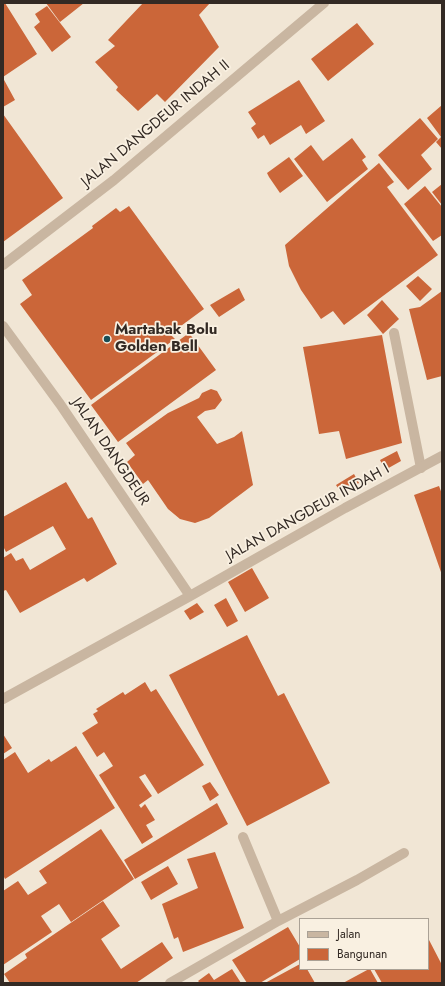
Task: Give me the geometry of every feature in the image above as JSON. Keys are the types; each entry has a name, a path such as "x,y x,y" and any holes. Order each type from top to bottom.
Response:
{"street":[{"name":"JALAN DANGDEUR INDAH II","path":"3,265 114,180 324,3"},
{"name":"JALAN DANGDEUR","path":"3,326 60,404 190,596"},
{"path":"394,333 421,468"},
{"name":"JALAN DANGDEUR INDAH I","path":"3,699 190,596 345,508 442,456"},
{"path":"243,837 278,921"},
{"path":"170,983 278,921 357,880 404,853"}],"building":[{"path":"3,3 5,3 37,54 3,77"},
{"path":"46,3 84,3 60,22"},
{"path":"143,3 210,3 199,15 219,47 165,102 157,94 138,111 116,90 118,87 95,62 115,46 108,40"},
{"path":"47,6 71,37 52,52 34,27 40,22 35,14"},
{"path":"357,23 374,44 328,81 311,59"},
{"path":"3,78 15,100 3,107"},
{"path":"299,80 325,121 306,134 301,125 270,145 264,135 258,139 251,128 256,124 248,112"},
{"path":"442,105 442,149 436,142 441,137 427,118"},
{"path":"3,114 63,198 3,242"},
{"path":"420,118 438,139 421,155 432,169 408,190 378,155"},
{"path":"352,138 366,157 362,160 368,169 327,202 294,159 311,145 323,161"},
{"path":"289,157 303,176 280,193 267,173"},
{"path":"379,163 394,182 387,187 438,255 344,325 333,311 321,319 301,290 289,266 285,245"},
{"path":"442,184 442,205 432,192"},
{"path":"425,186 442,207 442,235 433,241 404,204"},
{"path":"129,206 204,309 170,334 175,339 91,400 20,304 32,295 22,280 93,228 92,226 116,208 120,212"},
{"path":"418,276 432,289 420,301 406,286"},
{"path":"239,288 245,300 219,317 210,305"},
{"path":"442,291 442,376 427,380 409,309 420,307"},
{"path":"382,300 399,319 383,334 367,315"},
{"path":"189,333 216,370 118,442 91,405"},
{"path":"382,335 402,443 346,459 339,431 319,434 303,347"},
{"path":"211,389 217,391 222,400 215,409 205,411 197,417 217,444 234,437 242,431 253,485 209,518 195,523 180,519 168,509 148,480 143,484 127,462 135,455 126,443 168,413 199,398 202,393"},
{"path":"397,451 401,461 385,470 380,460"},
{"path":"354,474 359,483 341,493 336,485"},
{"path":"66,482 88,519 92,517 117,564 87,582 84,578 20,613 6,590 3,591 3,558 11,553 16,561 23,558 30,570 66,549 53,526 6,552 3,546 3,517"},
{"path":"439,486 442,494 442,575 414,495"},
{"path":"252,568 269,598 245,612 228,582"},
{"path":"226,598 238,621 227,627 214,605"},
{"path":"197,603 204,612 190,620 184,611"},
{"path":"247,635 278,696 284,693 330,783 247,826 169,675"},
{"path":"145,682 151,692 156,689 204,765 158,794 145,774 139,777 152,796 139,805 141,808 145,804 155,820 146,825 153,837 142,844 99,775 113,766 104,752 97,757 82,733 98,723 93,714 98,711 96,709 123,692 125,695"},
{"path":"3,734 12,748 3,754"},
{"path":"76,746 115,808 5,879 3,875 3,760 15,752 28,773 49,759 51,762"},
{"path":"210,782 219,795 210,801 202,786"},
{"path":"217,803 228,824 135,879 124,860"},
{"path":"101,829 134,879 71,922 59,904 41,916 52,932 3,965 3,891 18,881 28,895 47,883 39,871"},
{"path":"215,852 244,928 183,952 178,937 174,939 162,904 198,888 187,859"},
{"path":"168,866 178,884 151,900 141,882"},
{"path":"103,901 120,926 101,939 121,969 162,942 173,958 136,983 10,983 4,974 27,958 25,954"},
{"path":"288,927 299,945 299,960 260,983 247,983 232,960"},
{"path":"429,940 442,965 442,983 382,983 375,970 429,970"},
{"path":"299,965 299,970 308,970 315,983 265,983"},
{"path":"232,969 241,983 200,983 198,981 209,973 214,980"},
{"path":"367,970 371,970 378,983 343,983"}],"place":[{"name":"Martabak Bolu Golden Bell","path":"107,339"}]}
